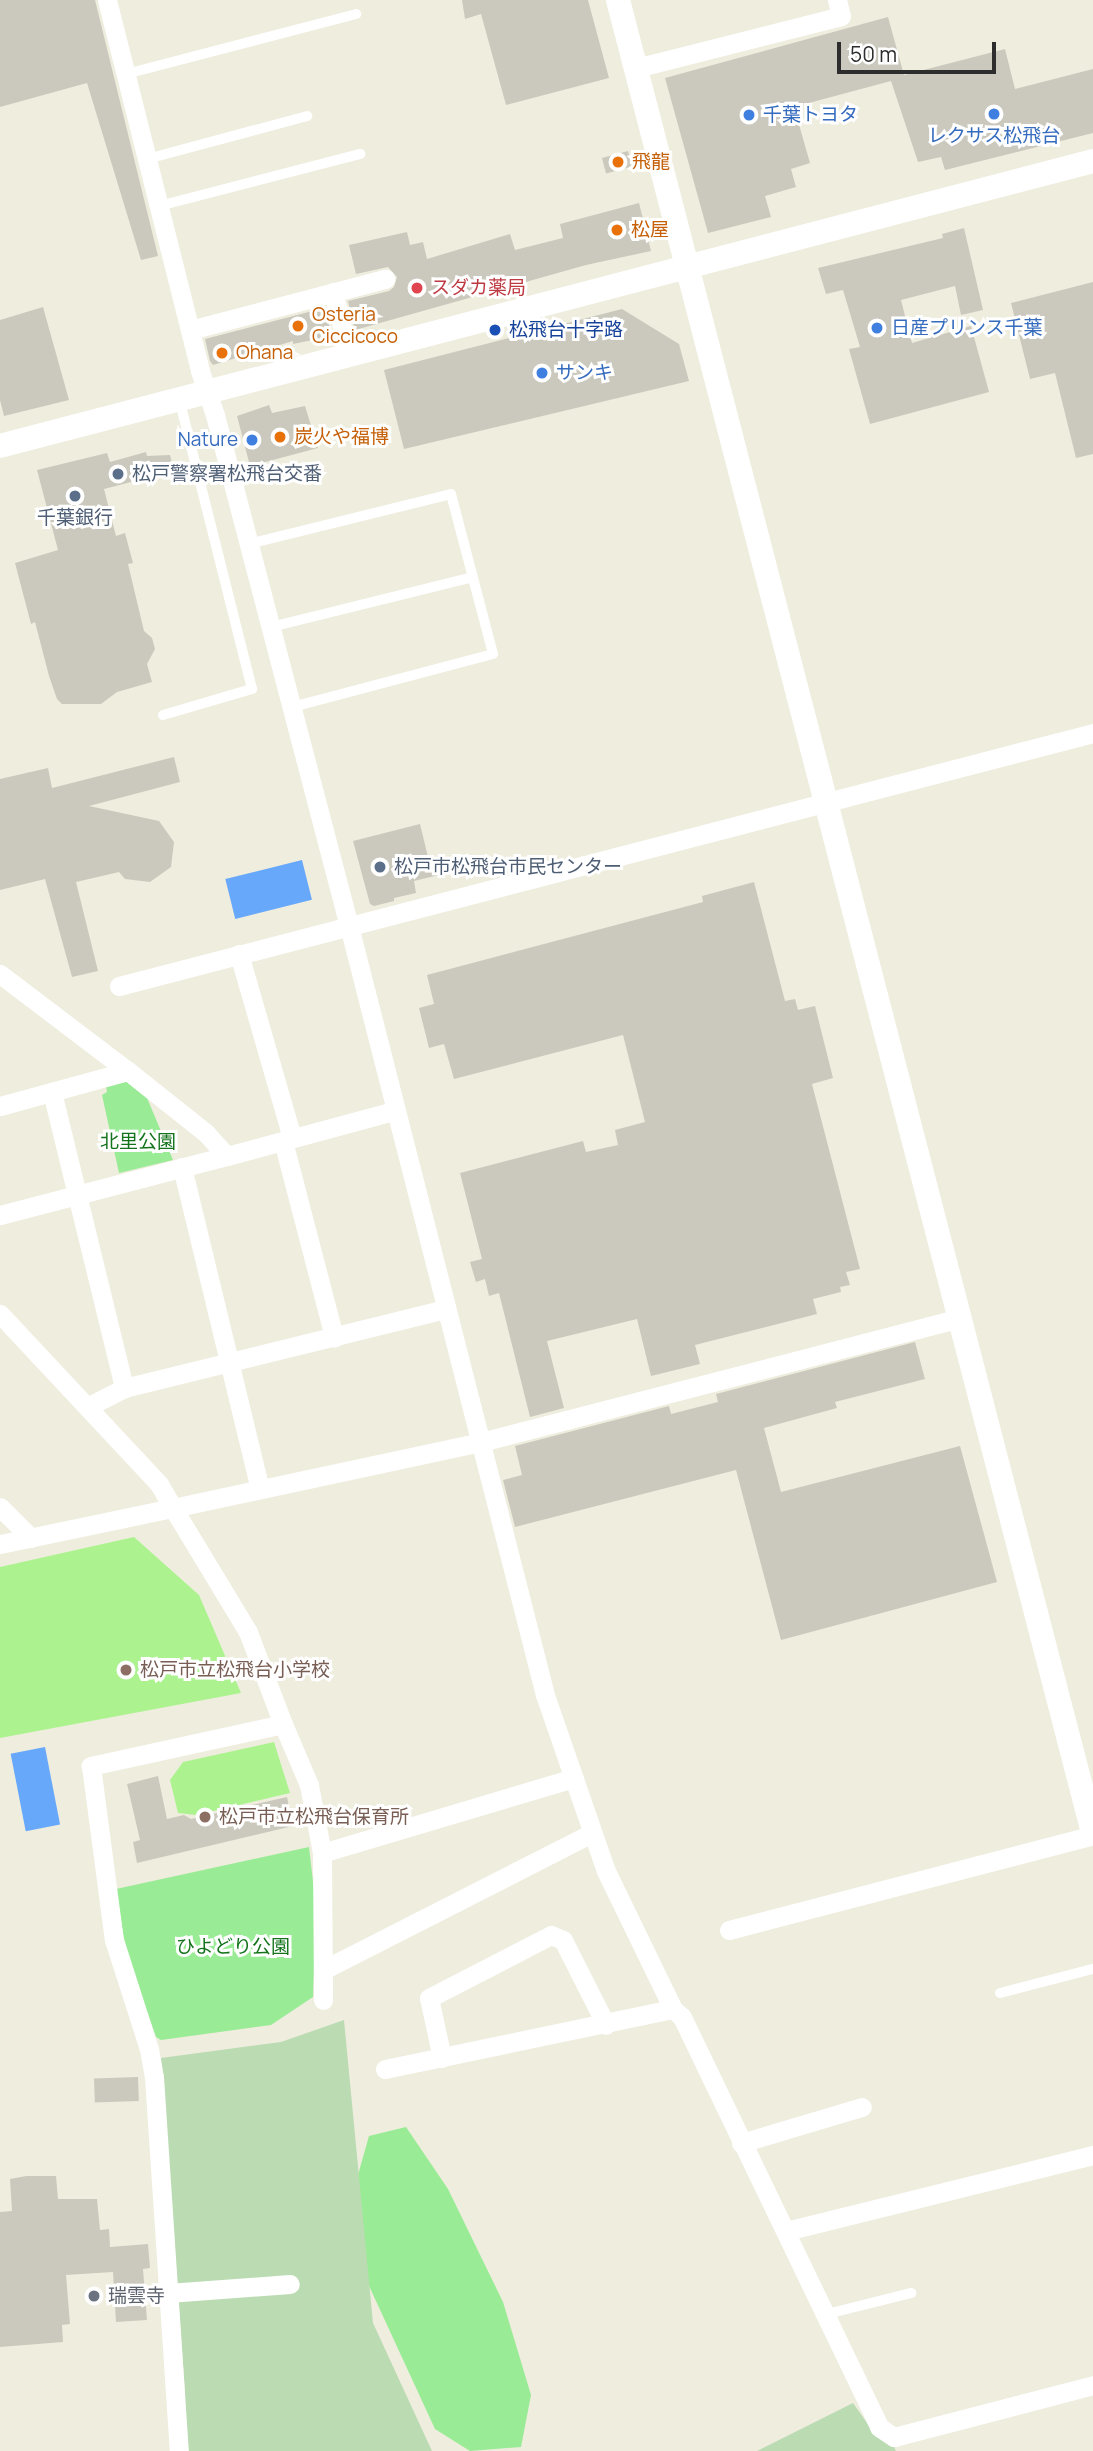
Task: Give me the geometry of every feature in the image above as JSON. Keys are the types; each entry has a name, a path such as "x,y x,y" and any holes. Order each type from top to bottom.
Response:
{"street":[{"path":"107,0 206,392 349,926 545,1695 606,1871 673,2009 682,2017 879,2427 894,2437 1093,2385"},
{"path":"618,0 1093,1834 729,1930"},
{"path":"635,68 841,16 837,0"},
{"path":"0,446 1093,161"},
{"path":"190,330 385,279"},
{"path":"333,292 349,354"},
{"path":"119,986 1093,733"},
{"path":"239,954 334,1337"},
{"path":"0,974 128,1071 205,1133 227,1156"},
{"path":"0,1106 128,1071"},
{"path":"52,1092 124,1388"},
{"path":"0,1215 394,1111"},
{"path":"182,1167 260,1489"},
{"path":"89,1406 124,1388 445,1309"},
{"path":"0,1314 89,1406 159,1484 248,1632 309,1785 322,1853 323,2000"},
{"path":"0,1544 481,1442 961,1318"},
{"path":"0,1507 31,1538"},
{"path":"179,2451 154,2077 149,2049 114,1940 105,1890 91,1766 283,1724"},
{"path":"322,1853 574,1778"},
{"path":"323,1970 592,1833"},
{"path":"442,2058 429,1998 551,1936 563,1940 606,2025"},
{"path":"385,2069 673,2009"},
{"path":"741,2143 862,2107"},
{"path":"786,2231 1093,2155"},
{"path":"168,2293 290,2284"}],"lane":[{"path":"126,74 356,14"},
{"path":"147,159 307,116"},
{"path":"159,206 360,154"},
{"path":"163,715 253,689 179,399"},
{"path":"248,544 452,494 493,654 292,707"},
{"path":"271,628 473,577"},
{"path":"1000,1993 1093,1969"},
{"path":"827,2314 911,2293"}],"green space":[{"name":"北里公園","path":"129,1080 145,1093 173,1160 119,1173 102,1095 107,1092 106,1085"},
{"path":"134,1537 199,1595 241,1693 0,1738 0,1567"},
{"path":"274,1742 290,1793 196,1815 178,1813 170,1780 183,1762"},
{"name":"ひよどり公園","path":"309,1847 316,1907 313,1997 271,2025 161,2040 156,2037 126,1952 116,1889"},
{"path":"344,2020 373,2323 432,2451 185,2451 185,2392 161,2058 281,2042"},
{"path":"406,2127 448,2189 503,2302 531,2395 521,2447 470,2451 435,2429 364,2275 354,2189 369,2136"},
{"path":"853,2403 877,2437 892,2443 896,2451 757,2451"}],"water":[{"path":"302,860 312,900 235,919 225,879"},
{"path":"45,1747 60,1825 26,1831 11,1754"}],"building":[{"path":"0,0 95,0 158,256 141,260 87,83 0,107"},
{"path":"462,0 588,0 609,78 506,105 481,14 465,19"},
{"path":"888,17 904,75 1005,49 1015,89 1093,69 1093,133 945,170 941,157 918,162 891,81 794,107 810,163 791,169 796,187 765,196 771,217 708,233 665,78"},
{"path":"628,151 632,166 606,173 602,158"},
{"path":"639,203 651,251 586,265 355,330 348,301 389,291 394,287 397,277 388,267 356,274 349,245 407,232 410,245 423,242 427,259 510,234 515,250 563,238 560,224"},
{"path":"964,228 983,310 961,315 955,286 901,300 912,343 971,326 989,392 870,424 849,349 860,347 843,290 826,294 818,268 943,238 942,234"},
{"path":"1093,282 1093,454 1076,458 1055,373 1030,379 1011,303"},
{"path":"43,307 69,400 4,416 0,400 0,320"},
{"path":"324,308 332,336 293,344 293,341 213,365 210,361 205,339"},
{"path":"622,309 679,344 689,381 404,449 384,370"},
{"path":"269,405 272,413 305,406 318,448 250,466 237,416"},
{"path":"146,452 147,456 170,455 174,471 104,489 116,536 125,533 133,563 128,564 144,631 152,638 155,649 147,664 152,682 117,692 101,704 62,704 57,699 49,676 35,622 31,624 15,563 58,550 37,470 107,453 110,462"},
{"path":"174,757 180,782 89,806 159,821 174,842 171,867 150,882 125,879 119,872 76,882 98,971 72,977 45,879 0,890 0,779 48,768 52,788"},
{"path":"420,824 429,861 443,874 414,881 416,893 374,906 370,904 353,841"},
{"path":"754,882 785,1001 795,999 798,1010 815,1006 833,1078 812,1084 860,1269 846,1272 850,1285 840,1287 841,1292 813,1299 817,1314 695,1345 700,1364 651,1376 637,1319 547,1341 564,1408 530,1417 499,1293 489,1296 485,1279 476,1282 470,1262 482,1259 460,1173 583,1141 586,1152 618,1145 615,1130 645,1122 623,1035 454,1079 444,1044 429,1048 419,1008 434,1004 427,975 703,902 702,896"},
{"path":"915,1342 925,1379 835,1402 837,1408 764,1428 781,1492 960,1446 997,1582 781,1640 736,1470 515,1527 503,1480 522,1475 515,1446 669,1406 671,1414 718,1402 716,1394"},
{"path":"158,1776 167,1819 184,1815 191,1819 287,1797 293,1826 137,1863 133,1842 140,1840 127,1784"},
{"path":"138,2077 139,2101 95,2103 94,2079"},
{"path":"56,2176 58,2199 97,2199 100,2230 109,2229 110,2247 148,2244 150,2268 143,2269 147,2320 116,2322 113,2272 66,2275 70,2324 62,2325 63,2342 0,2347 0,2212 12,2211 10,2179"}],"place":[{"name":"レクサス松飛台","path":"994,114"},
{"name":"千葉トヨタ","path":"749,115"},
{"name":"飛龍","path":"618,162"},
{"name":"松屋","path":"617,230"},
{"name":"スダカ薬局","path":"417,288"},
{"name":"Osteria Ciccicoco","path":"298,326"},
{"name":"日産プリンス千葉","path":"877,328"},
{"name":"松飛台十字路","path":"495,330"},
{"name":"Ohana","path":"222,353"},
{"name":"サンキ","path":"542,373"},
{"name":"炭火や福博","path":"280,437"},
{"name":"Nature","path":"252,440"},
{"name":"松戸警察署松飛台交番","path":"118,474"},
{"name":"千葉銀行","path":"75,496"},
{"name":"松戸市松飛台市民センター","path":"380,867"},
{"name":"松戸市立松飛台小学校","path":"126,1670"},
{"name":"松戸市立松飛台保育所","path":"205,1817"},
{"name":"瑞雲寺","path":"94,2296"}]}
